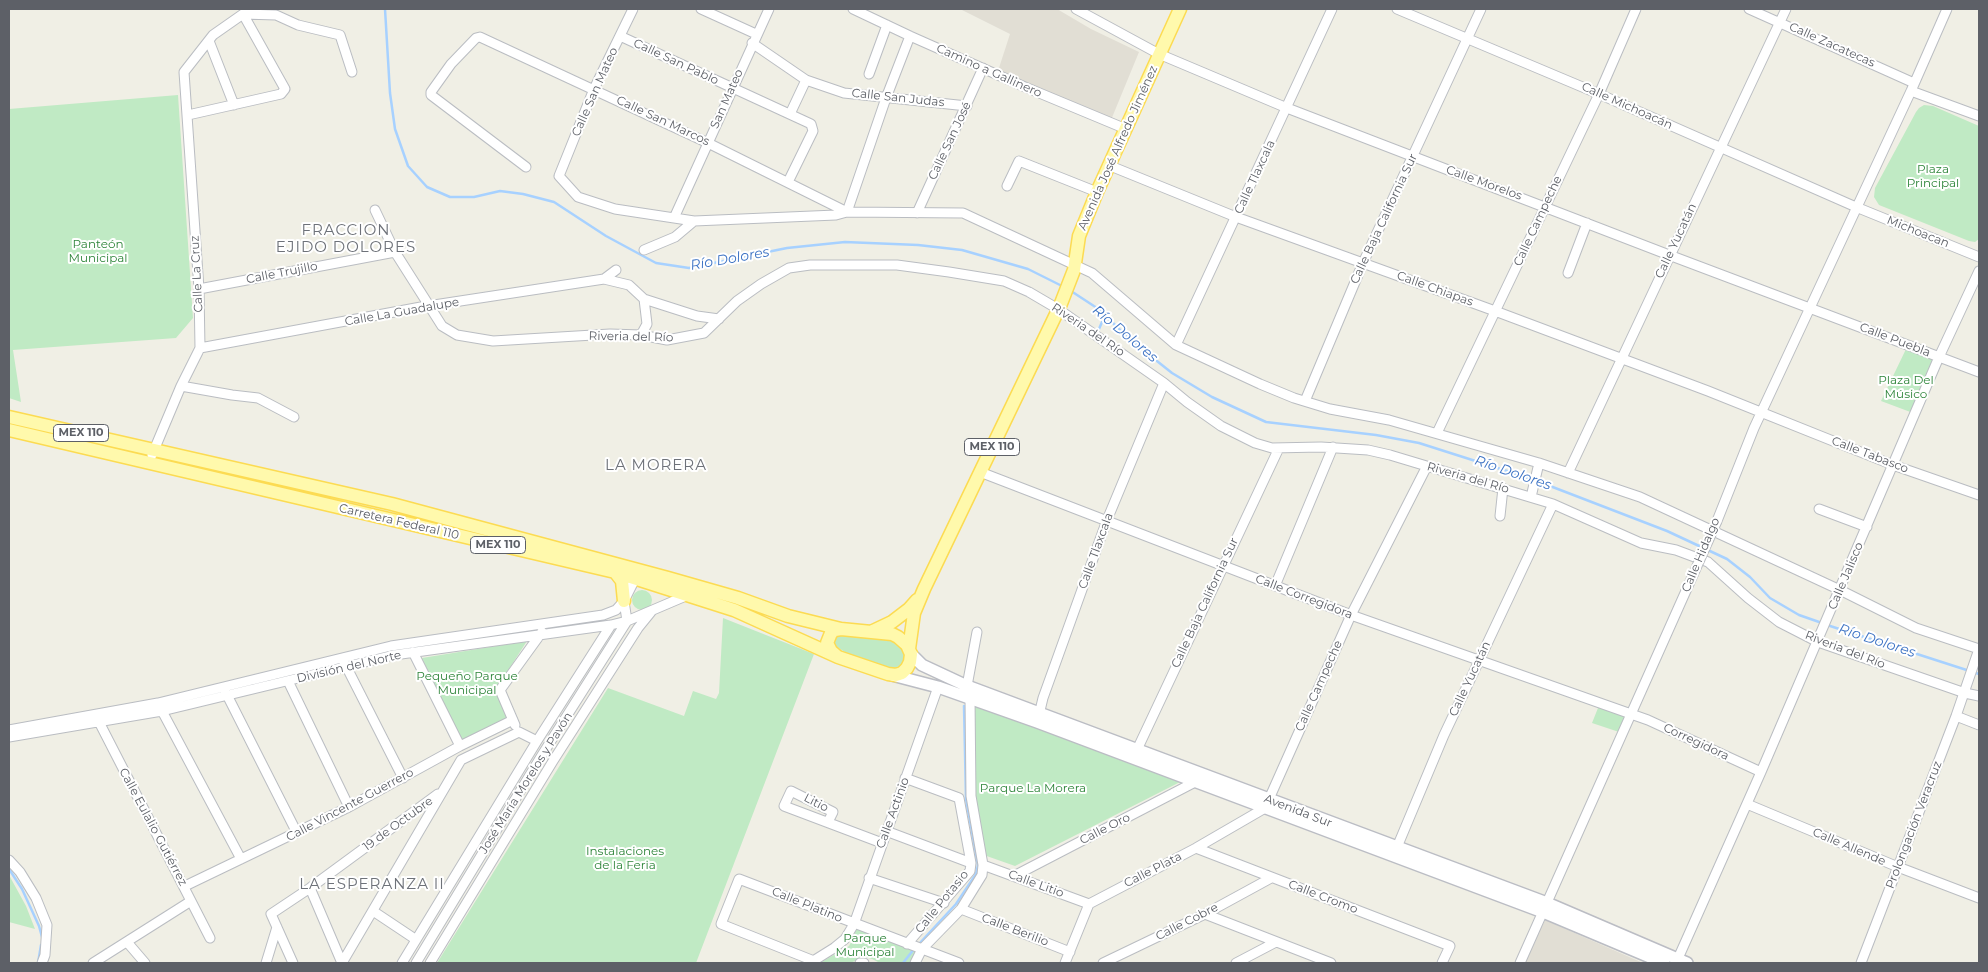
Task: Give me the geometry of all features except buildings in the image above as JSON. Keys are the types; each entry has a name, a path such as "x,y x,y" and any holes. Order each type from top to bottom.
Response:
{"main road":[{"name":"Avenida José Alfredo Jiménez","path":"924,589 1059,307 1074,268 1079,236 1108,165 1180,9"},
{"name":"Carretera Federal 110","path":"9,417 392,504 738,598 788,616 841,629"},
{"name":"Carretera Federal 110","path":"9,430 615,572 734,610 838,657"},
{"path":"615,572 622,581 624,601"},
{"path":"635,579 646,576 724,598 738,598"},
{"name":"MEX 110","path":"872,632 892,622 909,609 924,589"},
{"name":"MEX 110","path":"838,657 888,674 896,675 902,673 910,662 912,622 924,589"},
{"path":"838,657 831,651 827,643 831,632 841,629"},
{"name":"MEX 110","path":"841,629 892,634 904,641 910,651"},
{"name":"Avenida Sur","path":"910,651 922,665 962,690 1545,908 1680,962"},
{"name":"Avenida Sur","path":"888,674 938,687 962,690"},
{"name":"Avenida Sur","path":"1134,754 1196,782 1267,804"},
{"name":"Avenida Sur","path":"1545,908 1664,963"}],"street":[{"name":"Calle San Mateo","path":"633,9 594,89 559,176 578,197 615,209 674,218"},
{"path":"701,9 756,34"},
{"name":"San Mateo","path":"674,218 769,9"},
{"name":"Camino a Gallinero","path":"853,9 910,36 1126,129"},
{"name":"Calle Morelos","path":"1076,9 1160,54 1287,108 1811,308"},
{"name":"Calle Tlaxcala","path":"1176,344 1332,9"},
{"name":"Calle Michoacán","path":"1397,9 1599,94 1856,207"},
{"name":"Calle Baja California Sur","path":"1305,401 1363,263 1481,9"},
{"name":"Calle Campeche","path":"1436,432 1599,94 1636,9"},
{"name":"Calle Zacatecas","path":"1749,9 1780,22 1913,87 1979,116"},
{"name":"Calle Yucatán","path":"1568,473 1786,9"},
{"name":"Calle Hidalgo","path":"1520,963 1693,575 1761,413 1913,87 1947,9"},
{"path":"188,115 281,94 285,89 243,14"},
{"path":"234,105 209,40 243,14 276,15 298,25 340,35 352,72"},
{"path":"869,74 887,25"},
{"name":"Calle San Pablo","path":"620,36 811,124 813,131 788,182"},
{"path":"847,212 886,98 910,36"},
{"name":"Calle San Marcos","path":"526,166 431,95 431,92 451,64 476,38 480,37 708,142 847,212"},
{"name":"Calle La Cruz","path":"149,464 153,450 181,386 200,348 199,289 184,72 209,40"},
{"name":"Calle San Judas","path":"752,43 806,80 844,93 967,106"},
{"name":"Calle San José","path":"917,213 983,68"},
{"path":"790,114 806,80"},
{"path":"1007,186 1020,161 1097,192"},
{"name":"Calle Chiapas","path":"1108,165 1236,217 1495,311 1708,391 1761,413"},
{"name":"Michoacan","path":"1856,207 1979,257"},
{"name":"Riveria del Río","path":"375,210 395,252 442,326 457,335 493,341 610,334 641,335 667,340 704,333 738,301 782,272 789,268 810,265 897,265 1004,281 1059,307 1221,426 1255,443 1279,448 1333,447 1368,450 1503,488 1531,494 1641,543 1676,550 1708,562 1748,598 1779,622 1818,642 1966,690 1979,696"},
{"path":"674,218 694,221 836,216 847,212 963,213 1074,268 1092,273 1176,344 1260,384 1330,409 1389,420 1436,432 1538,467 1568,473 1640,497 1838,594 1978,653"},
{"path":"644,250 675,237 694,221"},
{"path":"1568,272 1587,223"},
{"name":"Calle Trujillo","path":"199,289 395,252"},
{"path":"604,279 616,270"},
{"name":"Calle Jalisco","path":"1680,962 1940,356 1979,271"},
{"path":"604,279 629,285 644,299 697,316 719,319"},
{"name":"Calle La Guadalupe","path":"200,348 428,306 604,279"},
{"path":"641,335 647,324 644,299"},
{"name":"Calle Puebla","path":"1811,308 1979,372"},
{"name":"Calle Tlaxcala","path":"1038,718 1043,698 1107,520 1164,383"},
{"path":"181,386 258,398 294,417"},
{"name":"Calle Tabasco","path":"1761,413 1893,465 1979,495"},
{"path":"1275,586 1333,447"},
{"name":"Calle Baja California Sur","path":"1134,754 1279,448"},
{"name":"Calle Campeche","path":"1267,804 1351,615 1427,466"},
{"path":"1531,494 1538,467"},
{"name":"Calle Corregidora","path":"980,472 1351,615 1630,714"},
{"path":"1500,516 1503,488"},
{"name":"Calle Yucatán","path":"1395,852 1444,735 1553,504"},
{"path":"1819,509 1867,527"},
{"name":"División del Norte","path":"9,737 225,692 288,681 391,646 603,615 616,610 624,601 635,579"},
{"name":"División del Norte","path":"9,730 162,711 225,692 344,662 611,625 627,621 688,595"},
{"path":"624,601 627,621"},
{"name":"José María Morelos y Pavón","path":"430,963 552,761 638,628 653,610"},
{"name":"José María Morelos y Pavón","path":"416,963 542,755 627,621"},
{"path":"537,741 519,732 500,690 540,635 546,623"},
{"path":"402,963 537,741 611,625"},
{"path":"915,963 915,947 961,909 982,875 983,865 971,796 962,690 977,632"},
{"path":"413,652 460,746"},
{"name":"Prolongación Veracruz","path":"1861,963 1966,690 1978,653"},
{"path":"344,662 403,778"},
{"path":"288,681 349,807"},
{"name":"Calle Actinio","path":"812,962 834,948 845,938 854,924 938,687"},
{"path":"225,692 297,833"},
{"path":"162,711 241,859"},
{"name":"Corregidora","path":"1630,714 1648,720 1762,772"},
{"path":"1956,716 1979,725"},
{"name":"Calle Eulalio Gutiérrez","path":"97,719 210,938"},
{"name":"Calle Vincente Guerrero","path":"184,886 349,807 460,746 513,720"},
{"name":"19 de Octubre","path":"277,928 271,914 310,888 442,791 461,760 519,732"},
{"name":"Calle Potasio","path":"905,778 959,798 971,863 970,870 944,903 915,947"},
{"name":"Calle Oro","path":"1014,876 1196,782"},
{"path":"342,963 442,791"},
{"name":"Litio","path":"828,822 833,812 791,791 784,806 882,843"},
{"name":"Calle Plata","path":"1089,904 1196,848 1267,804"},
{"name":"Calle Allende","path":"1747,804 1898,867 1979,898"},
{"path":"886,831 971,863"},
{"name":"Calle Cromo","path":"1196,848 1450,946 1442,963"},
{"path":"9,860 20,872 36,898 47,925 45,955 42,963"},
{"name":"Calle Litio","path":"983,865 1089,904"},
{"path":"869,878 944,903"},
{"name":"Calle Cobre","path":"1102,963 1205,914 1270,878"},
{"name":"Calle Platino","path":"812,962 720,924 740,879 959,963"},
{"path":"310,888 342,963"},
{"path":"93,963 191,901"},
{"path":"1066,963 1089,904"},
{"name":"Calle Berilio","path":"961,909 1070,952"},
{"path":"373,911 415,939"},
{"path":"1205,914 1330,963"},
{"path":"266,963 277,928"},
{"path":"277,928 293,963"},
{"path":"127,942 145,963"},
{"path":"1236,963 1276,942"}],"shaded area":[{"path":"960,9 1057,9 1091,29 1139,52 1111,120 998,71 1010,34"},
{"path":"1545,920 1643,963 1525,963"}],"green space":[{"name":"Panteón Municipal","path":"178,95 193,318 176,338 13,350 21,402 9,398 9,109"},
{"name":"Plaza Principal","path":"1924,105 1933,106 1979,126 1979,239 1975,242 1879,205 1874,197 1875,188 1916,112"},
{"name":"Plaza Del Músico","path":"1907,347 1936,358 1913,413 1881,401"},
{"path":"642,590 649,593 652,600 649,607 642,610 635,607 632,600 635,593"},
{"name":"Instalaciones de la Feria","path":"723,618 814,654 696,963 437,963 608,688 684,716 693,691 716,699 719,693"},
{"path":"831,635 890,635 906,650 903,663 896,668 886,668 849,655 833,644"},
{"name":"Pequeño Parque Municipal","path":"527,641 496,689 508,719 461,742 422,658"},
{"name":"Parque La Morera","path":"970,698 1186,779 1015,866 981,854 971,796"},
{"path":"1600,703 1630,714 1622,733 1592,723"},
{"path":"9,875 26,906 35,929 9,922"},
{"name":"Parque Municipal","path":"856,927 917,951 911,963 880,963 865,957 850,963 820,963 849,946 854,937"}],"waterway":[{"name":"Río Dolores","path":"385,9 390,93 395,129 408,166 427,187 450,197 474,197 500,191 523,194 554,202 606,236 656,263 689,268 787,248 845,242 918,245 962,250 1028,269 1064,287"},
{"name":"Río Dolores","path":"1071,291 1100,310 1128,338 1172,373 1212,397 1266,422 1376,435 1419,443 1532,479"},
{"path":"1099,329 1105,315"},
{"name":"Río Dolores","path":"1537,481 1667,531 1727,559 1750,577 1770,598 1799,615 1822,623"},
{"name":"Río Dolores","path":"1827,625 1979,674"},
{"path":"918,945 956,904 976,874 978,865 966,799 964,706"},
{"path":"9,869 22,889 42,937"},
{"path":"38,963 41,945"},
{"path":"903,963 914,949"}],"district":[{"name":"FRACCION EJIDO DOLORES","path":"346,240"},
{"name":"LA MORERA","path":"656,466"},
{"name":"LA ESPERANZA II","path":"372,885"}]}
